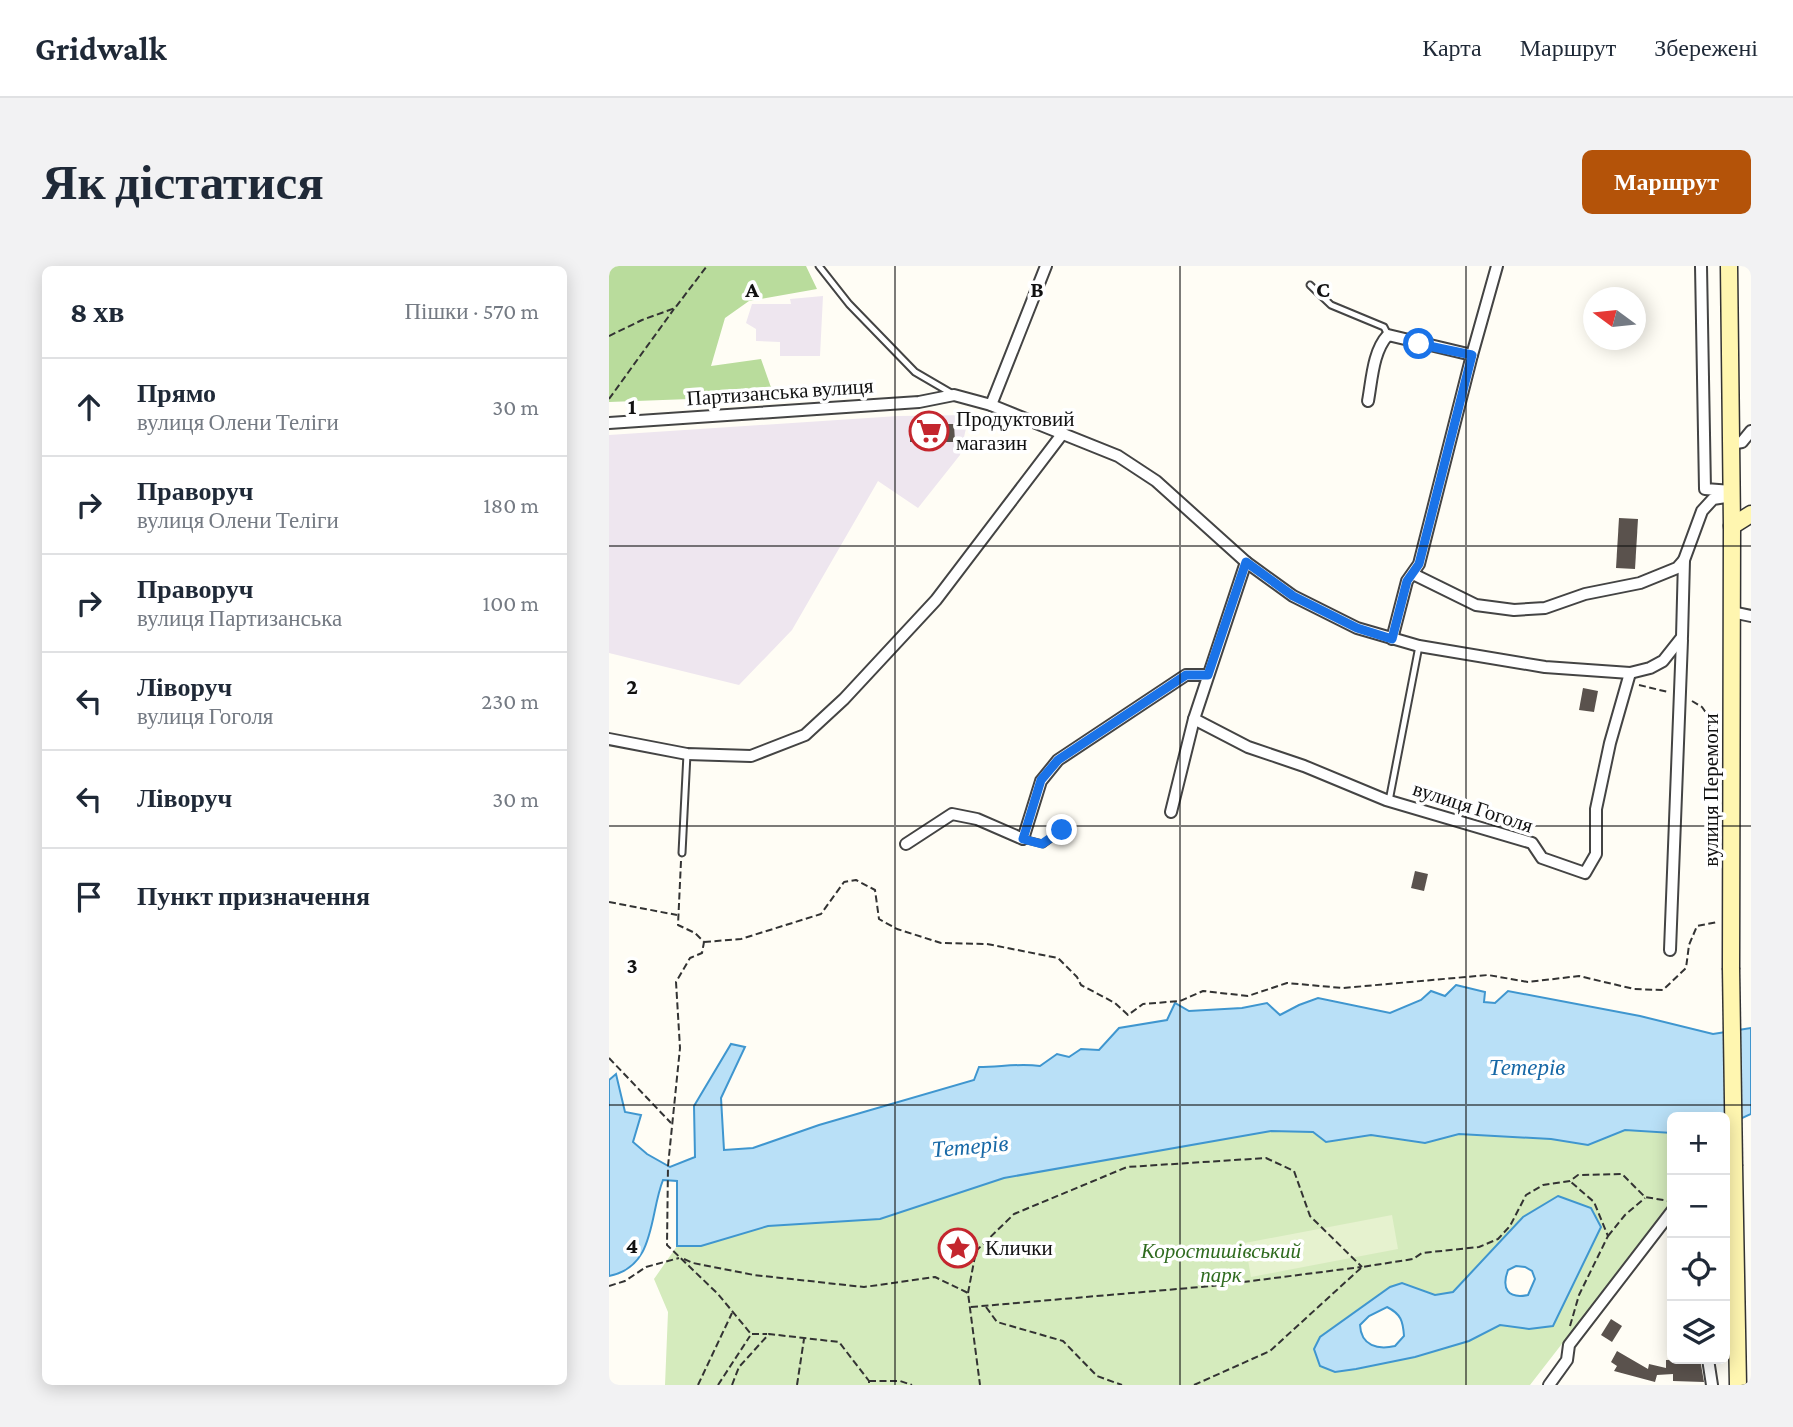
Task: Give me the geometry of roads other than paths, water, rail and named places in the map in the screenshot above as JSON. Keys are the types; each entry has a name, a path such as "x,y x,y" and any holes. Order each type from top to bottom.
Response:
{"main road":[{"name":"вулиця Перемоги","path":"1728,266 1733,526 1731,968 1738,1385"},
{"path":"1733,526 1751,514"}],"street":[{"path":"991,405 1046,266"},
{"path":"1392,639 1407,581 1419,564 1497,266"},
{"path":"1701,266 1705,489 1732,493"},
{"path":"1368,401 1381,342 1388,335 1472,355"},
{"path":"954,395 991,405 1118,456 1156,481 1246,562 1293,596 1357,628 1419,646 1545,667 1630,673 1650,668 1663,661 1682,637"},
{"name":"Партизанська вулиця","path":"609,423 919,402 954,395"},
{"path":"1731,444 1742,442 1751,431"},
{"path":"609,739 687,754 751,756 805,735 844,699 936,600 1063,433"},
{"name":"вулиця Перемоги","path":"1670,950 1684,560 1702,511 1713,499 1732,493"},
{"path":"1413,574 1476,606 1514,610 1545,608 1585,594 1640,583 1677,568 1684,560"},
{"path":"1171,812 1194,719 1246,562"},
{"path":"1732,612 1751,616"},
{"name":"вулиця Гоголя","path":"1194,719 1248,747 1304,766 1389,801 1532,843 1542,858 1585,873 1596,854 1596,809 1610,743 1630,673"},
{"path":"906,844 952,814 977,819 1023,839 1041,780 1058,760 1186,675 1208,675"},
{"path":"1549,1385 1567,1360 1569,1345 1667,1218"},
{"path":"1709,1364 1713,1385"}],"lane":[{"path":"819,266 849,304 915,372 954,395"},
{"path":"1310,285 1331,305 1384,327 1388,335"},
{"path":"1389,801 1419,646"},
{"path":"682,853 687,754"},
{"path":"1023,839 1042,844 1062,830"}],"water":[{"name":"Тетерів","path":"1456,985 1485,992 1484,1002 1495,1003 1508,991 1640,1016 1713,1034 1751,1028 1751,1114 1730,1124 1730,1112 1667,1112 1667,1133 1625,1130 1588,1145 1551,1139 1459,1134 1425,1143 1371,1135 1326,1142 1313,1132 1271,1131 1004,1178 880,1219 768,1226 701,1246 677,1246 677,1181 663,1180 643,1251 624,1271 609,1276 609,1080 616,1074 625,1112 641,1115 633,1142 647,1154 670,1167 695,1157 694,1106 731,1044 745,1047 721,1098 724,1150 753,1148 819,1125 974,1080 979,1067 1040,1066 1057,1054 1069,1057 1081,1049 1099,1050 1119,1028 1167,1020 1175,1003 1189,1011 1242,1008 1267,1003 1280,1015 1318,998 1390,1013 1421,1000 1431,991 1445,996"},
{"path":"1558,1196 1591,1208 1601,1227 1553,1326 1529,1329 1500,1325 1469,1341 1415,1357 1335,1372 1320,1366 1314,1349 1320,1337 1390,1287 1402,1283 1435,1295 1453,1292 1523,1217","holes":["1516,1266 1532,1271 1535,1279 1528,1295 1511,1294 1506,1287 1508,1270","1387,1307 1400,1318 1404,1336 1395,1346 1377,1347 1363,1338 1360,1325 1369,1316"]}],"place":[{"name":"Продуктовий магазин","path":"929,431"},
{"name":"Клички","path":"958,1248"}],"park label":[{"name":"Коростишівський парк","path":"1221,1263"}]}
